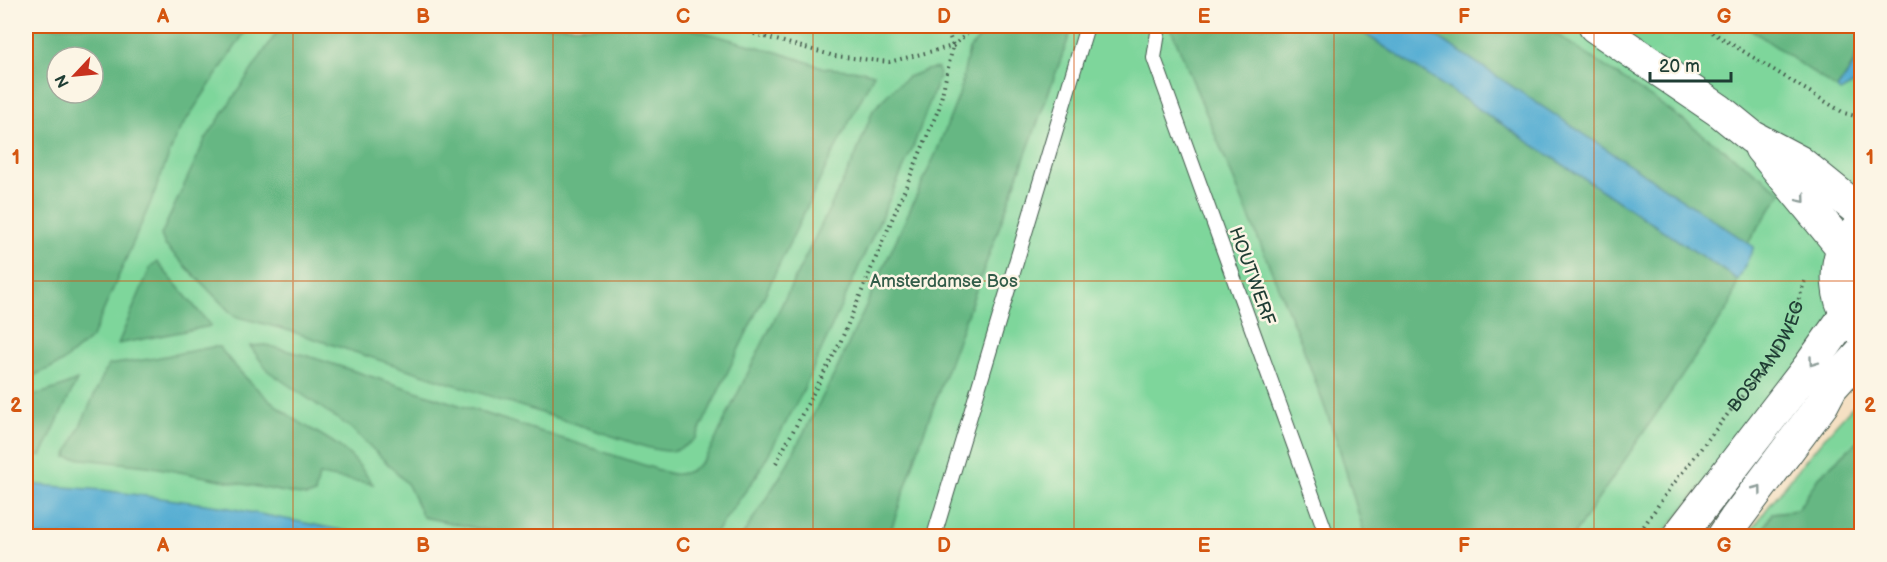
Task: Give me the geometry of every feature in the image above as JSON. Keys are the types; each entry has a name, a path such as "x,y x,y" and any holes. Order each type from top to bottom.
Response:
{"main road":[{"path":"1595,26 1720,111 1752,137 1852,238 1840,262 1838,282 1840,297 1854,323"},
{"path":"1752,137 1799,162 1862,213"},
{"name":"BOSRANDWEG","path":"1679,537 1810,366 1854,323"},
{"path":"1725,537 1735,520 1822,404 1831,387 1862,353"},
{"path":"1822,404 1844,394 1862,379"}],"lane":[{"path":"934,537 1087,26"},
{"name":"HOUTWERF","path":"1159,26 1154,58 1327,537"}],"path":[{"path":"725,26 835,56 890,62 953,46 975,26"},
{"path":"776,463 840,343 939,108 953,46 946,26"},
{"path":"1702,26 1844,113 1862,118"},
{"name":"BOSRANDWEG","path":"1637,537 1670,488 1774,355 1789,329 1807,272"}],"green space":[{"name":"Amsterdamse Bos","path":"26,26 1861,26 1861,297 1836,320 1662,536 26,536"},
{"path":"26,26 249,26 177,134 150,204 92,337 61,363 26,379"},
{"path":"281,26 681,26 780,53 825,68 874,74 829,161 696,438 683,447 667,451 646,447 287,330 234,316 165,245 161,235 205,140"},
{"path":"991,26 1073,26 924,432 889,536 742,536 783,472 836,371 936,153 959,95 969,49"},
{"path":"1170,26 1353,26 1738,280 1729,307 1573,536 1365,536 1338,444 1301,342"},
{"path":"1421,26 1544,26 1658,102 1782,192 1748,243"},
{"path":"1746,26 1861,26 1855,59 1837,89"},
{"path":"938,68 939,77 913,147 800,397 757,475 713,536 514,536 423,517 408,485 389,465 351,428 268,371 250,346 266,345 308,356 666,472 676,474 687,472 702,461 713,445 855,157 873,110 908,77"},
{"path":"157,262 211,326 118,344 151,266"},
{"path":"219,347 245,377 274,404 343,449 373,484 319,475 315,494 306,496 148,466 66,457 108,365"},
{"path":"77,380 41,456 26,455 26,398"},
{"path":"1861,397 1861,438 1818,478 1798,510 1772,513 1760,536 1747,536 1802,465"},
{"path":"1861,438 1861,536 1760,536 1772,513 1798,510 1818,478"}],"water":[{"path":"1353,26 1421,26 1754,247 1738,280"},
{"path":"1861,39 1861,80 1840,92 1837,89 1853,66"},
{"path":"26,484 102,490 219,506 371,536 26,536"}]}
